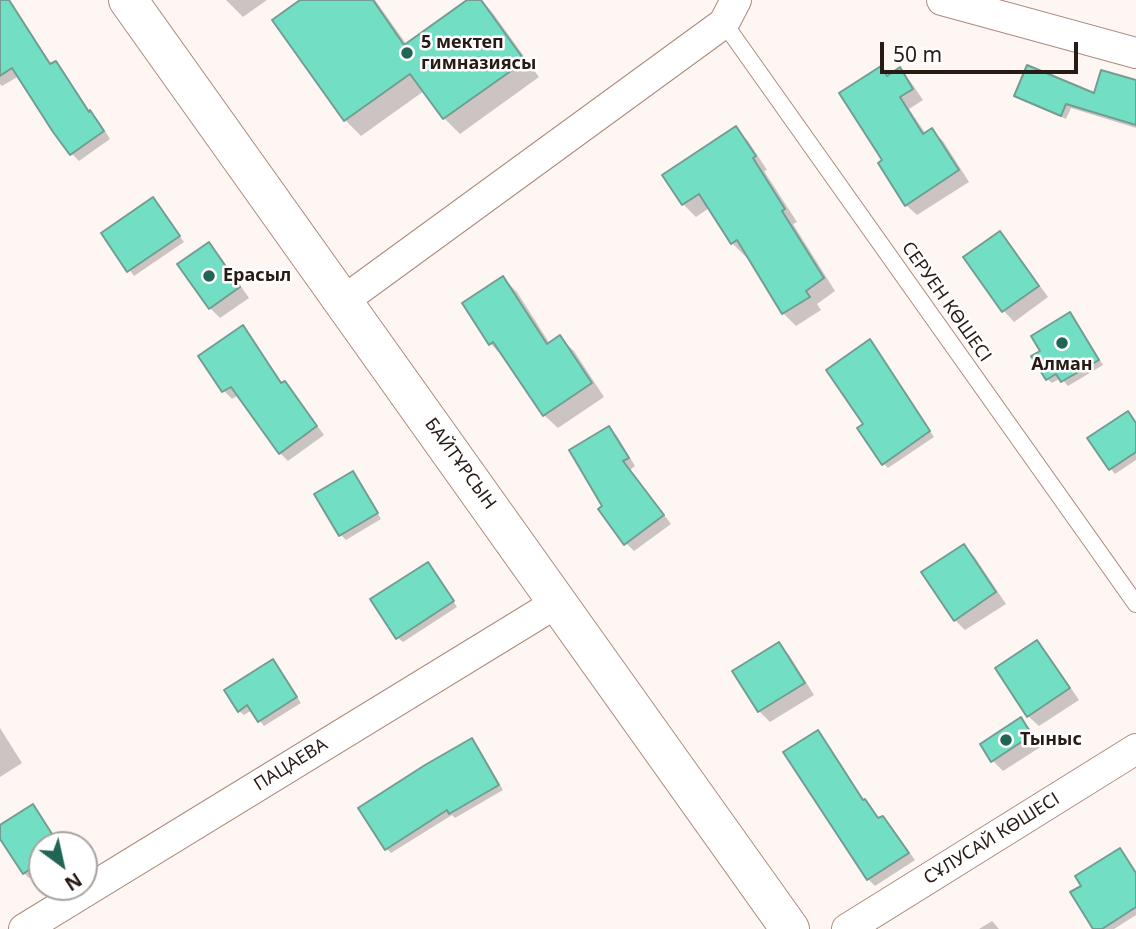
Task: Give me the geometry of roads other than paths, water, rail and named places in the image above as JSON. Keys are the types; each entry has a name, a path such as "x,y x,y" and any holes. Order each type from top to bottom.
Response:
{"street":[{"name":"БАЙТҰРСЫН","path":"128,0 790,929"},
{"path":"942,0 1136,53"},
{"path":"343,301 730,11"},
{"name":"ПАЦАЕВА","path":"24,929 558,601"},
{"name":"СҰЛУСАЙ КӨШЕСІ","path":"847,929 1136,750"}],"lane":[{"name":"СЕРУЕН КӨШЕСІ","path":"730,11 1136,604"}],"place":[{"name":"5 мектеп гимназиясы","path":"407,53"},
{"name":"Ерасыл","path":"209,276"},
{"name":"Алман","path":"1062,343"},
{"name":"Тыныс","path":"1006,740"}]}
